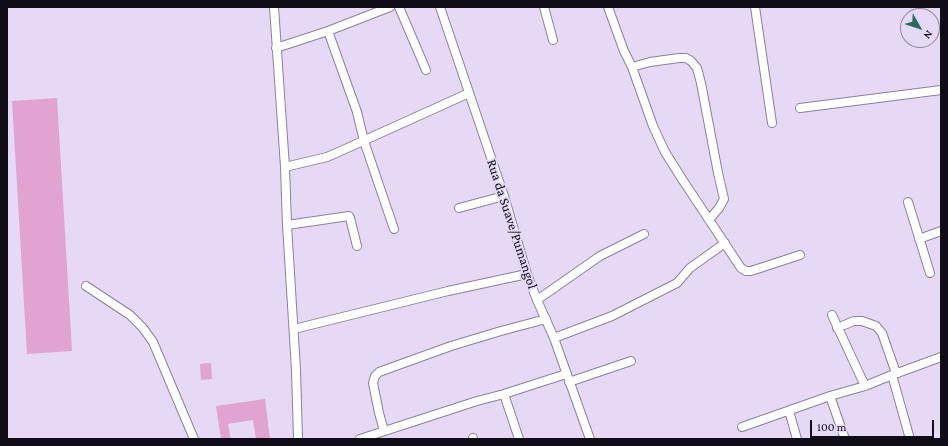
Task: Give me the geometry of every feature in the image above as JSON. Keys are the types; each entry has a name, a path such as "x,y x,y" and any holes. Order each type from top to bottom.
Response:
{"street":[{"path":"274,7 285,167 296,370 298,439"},
{"path":"276,48 328,31 390,7"},
{"path":"399,7 426,70"},
{"name":"Rua da Suave/Pumangol","path":"440,7 504,196 527,274 554,338 590,439"},
{"path":"544,7 553,40"},
{"path":"608,7 624,51 632,67 653,126 665,152 741,268 746,271 751,271 800,255"},
{"path":"754,7 772,123"},
{"path":"328,31 357,112 364,141 394,229"},
{"path":"632,67 650,62 686,58 697,68 724,200 709,220"},
{"path":"800,108 941,90"},
{"path":"285,167 327,156 364,141 469,93"},
{"path":"459,208 504,196"},
{"path":"908,202 930,273"},
{"path":"287,225 349,216 357,246"},
{"path":"919,238 941,231"},
{"path":"537,300 600,256 644,234"},
{"path":"554,338 612,316 676,283 690,268 725,243"},
{"path":"294,329 448,291 527,274"},
{"path":"86,286 130,315 154,342 194,439"},
{"path":"832,315 865,386"},
{"path":"384,431 373,383 375,376 379,372 501,330 546,319"},
{"path":"837,328 854,321 862,321 876,326 882,333 910,439"},
{"path":"742,427 830,396 865,386 941,357"},
{"path":"569,382 631,361"},
{"path":"360,439 373,437 384,431 566,374"},
{"path":"504,394 519,439"},
{"path":"830,396 845,439"},
{"path":"789,411 797,439"}],"building":[{"path":"57,98 72,351 27,354 12,101"},
{"path":"211,363 212,379 201,380 200,364"},
{"path":"265,399 270,439 256,439 253,420 228,424 231,439 221,439 216,406"}]}
